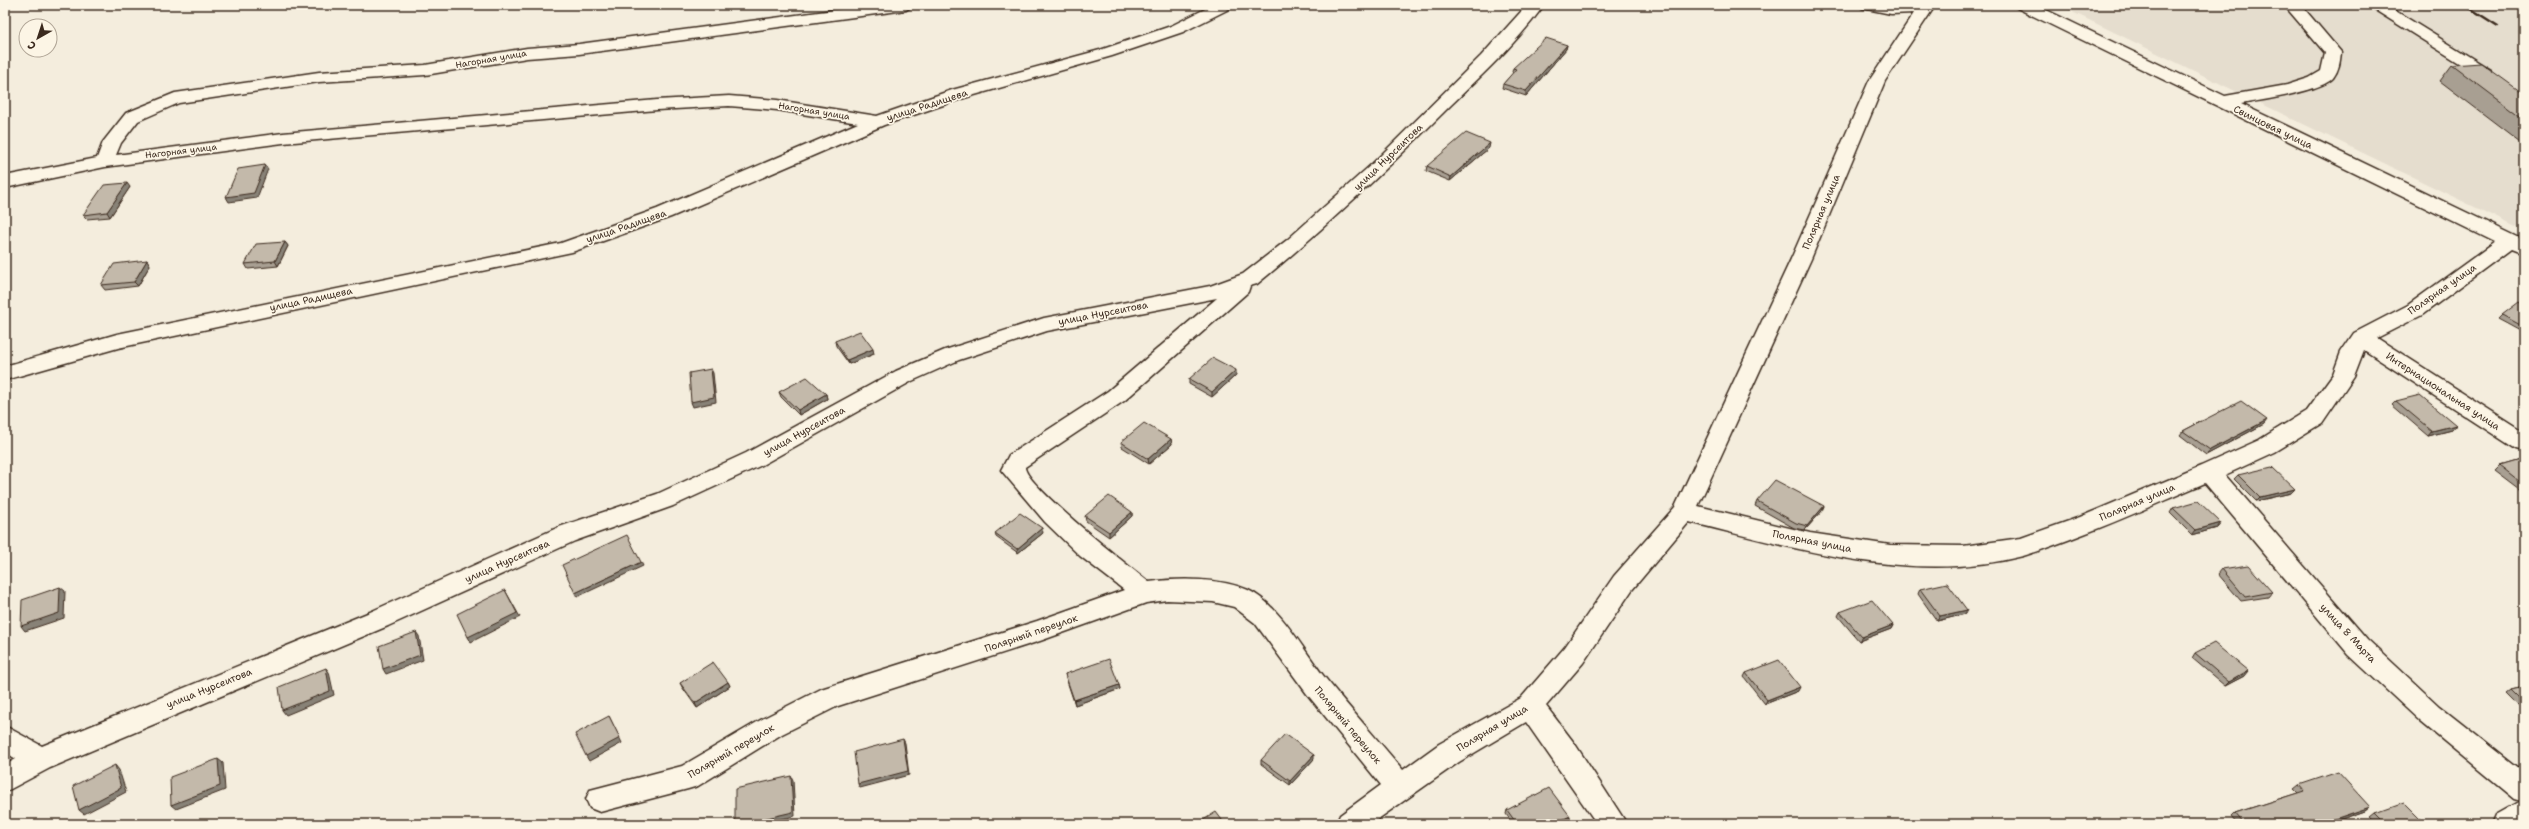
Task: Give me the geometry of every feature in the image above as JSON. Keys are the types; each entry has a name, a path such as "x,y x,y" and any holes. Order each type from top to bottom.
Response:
{"street":[{"name":"Нагорная улица","path":"105,162 112,142 132,117 175,98 211,91 319,77 425,70 527,53 579,49 906,5"},
{"name":"улица Радищева","path":"5,373 117,341 207,321 565,248 664,214 878,121 958,94 1106,53 1177,29 1225,5"},
{"name":"улица Нурсеитова","path":"5,780 40,759 379,619 567,534 665,500 754,459 904,376 952,355 1044,325 1213,292 1250,279 1294,244 1379,167 1487,60 1536,5"},
{"path":"1868,5 1888,10 1911,10 1929,5"},
{"name":"Полярная улица","path":"1350,824 1449,753 1530,706 1574,655 1623,583 1684,512 1801,259 1877,81 1929,5"},
{"name":"Свинцовая улица","path":"2023,5 2517,244"},
{"path":"2222,102 2289,89 2324,77 2332,67 2333,52 2292,5"},
{"path":"2375,5 2483,70"},
{"name":"Нагорная улица","path":"5,182 105,162 290,137 729,101 777,105 878,121"},
{"name":"Полярная улица","path":"1684,512 1818,543 1890,555 1963,556 2022,547 2088,523 2267,446 2314,417 2343,376 2352,352 2361,338 2415,310 2517,244"},
{"path":"1144,593 1089,549 1053,516 1012,470 1017,461 1116,396 1169,352 1250,279"},
{"name":"Интернациональная улица","path":"2361,338 2524,443"},
{"name":"улица 8 Марта","path":"2209,472 2358,647 2430,714 2524,790"},
{"name":"Полярный переулок","path":"600,799 688,777 773,726 830,697 1040,631 1144,593 1167,590 1213,592 1241,598 1264,616 1316,686 1400,788"},
{"path":"1530,706 1565,753 1613,824"},
{"path":"5,738 40,759"},
{"path":"2506,824 2524,812"}],"shaded area":[{"path":"2058,5 2524,5 2524,231"}],"building":[{"path":"1546,38 1567,45 1526,91 1503,84 1516,69 1513,68"},
{"path":"2481,63 2524,94 2524,119 2452,65"},
{"path":"1466,133 1490,143 1451,177 1427,166"},
{"path":"265,165 254,193 226,197 238,169"},
{"path":"127,183 107,212 83,215 104,185"},
{"path":"285,242 275,261 245,264 256,244"},
{"path":"147,260 134,282 101,285 114,264"},
{"path":"2519,302 2524,305 2524,327 2502,315"},
{"path":"860,331 873,349 847,360 835,341"},
{"path":"1213,358 1236,370 1212,392 1189,379"},
{"path":"711,369 714,397 691,402 689,373"},
{"path":"807,377 826,394 798,410 779,392"},
{"path":"2420,395 2456,425 2432,431 2396,401"},
{"path":"2241,401 2267,420 2210,450 2183,431 2202,421"},
{"path":"1144,423 1171,439 1148,459 1121,442"},
{"path":"2524,459 2524,485 2500,466"},
{"path":"2272,467 2295,489 2260,497 2238,475"},
{"path":"1775,480 1824,506 1807,526 1796,523 1757,501"},
{"path":"1109,496 1132,512 1109,532 1085,516"},
{"path":"2198,501 2221,523 2196,530 2173,508"},
{"path":"1020,513 1042,528 1017,549 995,533"},
{"path":"627,535 641,562 575,593 562,565"},
{"path":"2248,565 2272,592 2245,597 2222,569"},
{"path":"1947,583 1967,610 1940,616 1920,589"},
{"path":"60,587 59,613 21,626 22,600"},
{"path":"505,590 517,613 468,637 457,614"},
{"path":"1872,600 1893,625 1862,637 1840,612"},
{"path":"416,632 420,655 383,669 379,646"},
{"path":"2214,643 2248,671 2229,682 2195,653"},
{"path":"1109,659 1119,685 1074,700 1065,674"},
{"path":"1779,660 1800,687 1767,700 1746,673"},
{"path":"713,662 728,682 695,703 680,683"},
{"path":"326,668 330,691 282,710 279,687"},
{"path":"2524,687 2524,703 2511,690"},
{"path":"609,716 620,738 586,756 575,734"},
{"path":"1285,734 1314,755 1290,781 1261,760"},
{"path":"903,739 908,771 858,784 854,752"},
{"path":"218,759 220,786 171,805 170,777"},
{"path":"115,765 121,788 79,810 73,786"},
{"path":"2338,772 2370,807 2320,824 2244,824 2235,813 2304,791 2299,785"},
{"path":"791,776 793,812 741,824 735,824 735,789"},
{"path":"1549,788 1570,816 1554,824 1517,824 1507,810"},
{"path":"2404,803 2425,824 2387,824 2376,813"},
{"path":"1216,812 1225,824 1197,824"}],"railway":[{"path":"2465,5 2498,26"}]}
